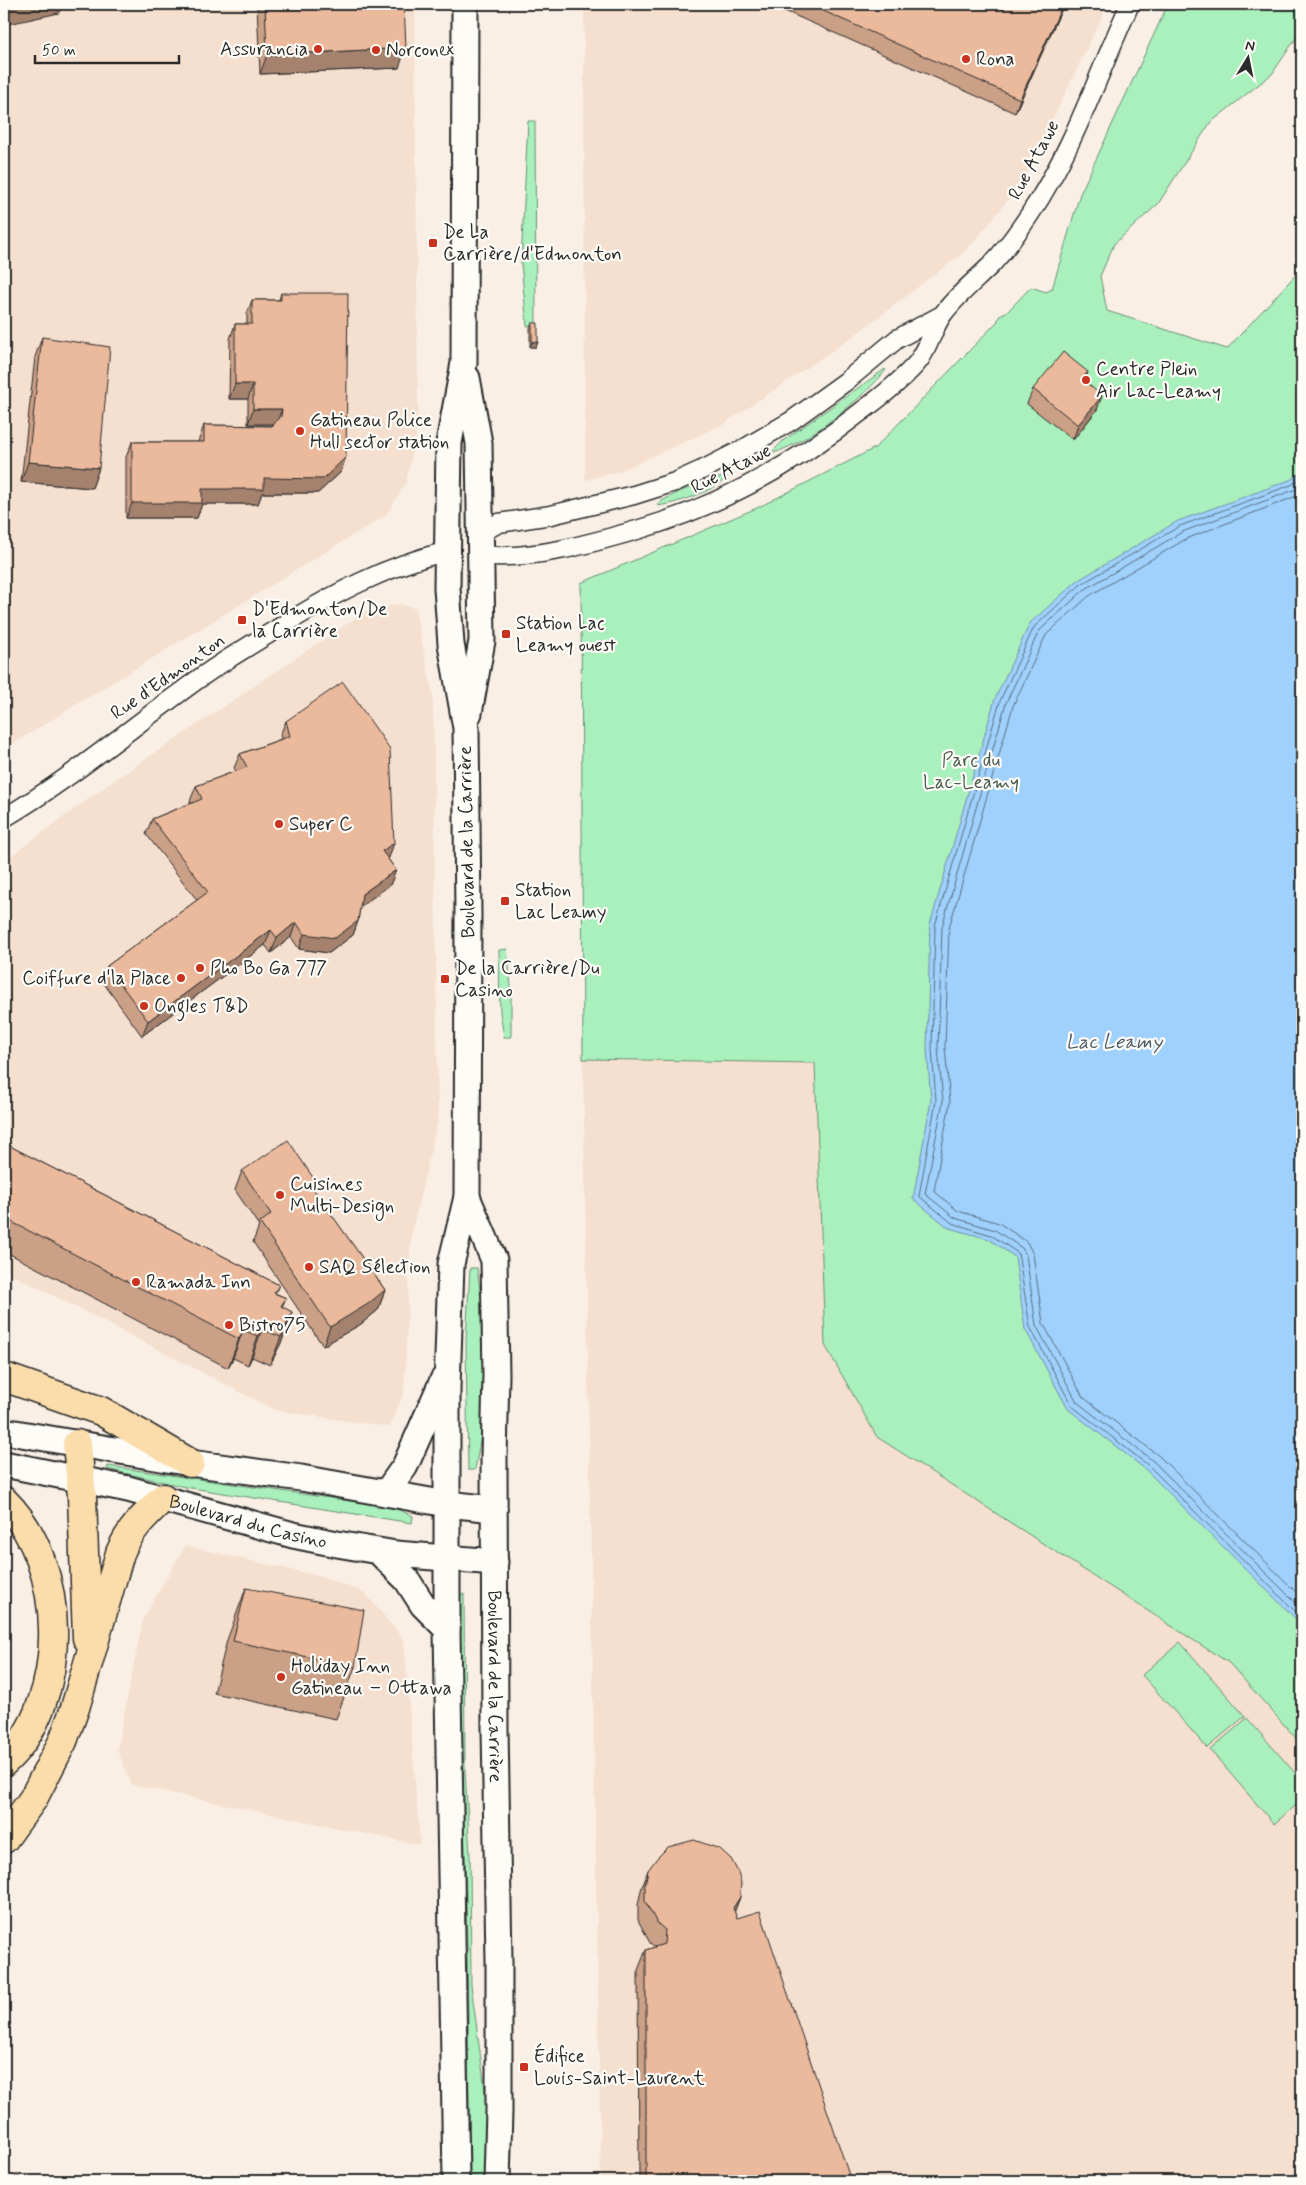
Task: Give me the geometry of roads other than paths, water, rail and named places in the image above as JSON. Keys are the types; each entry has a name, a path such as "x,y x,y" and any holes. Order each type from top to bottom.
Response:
{"highway":[{"path":"4,1377 101,1411 190,1463"},
{"path":"77,1444 87,1662"},
{"path":"4,1839 33,1799 53,1762 75,1708 87,1662 126,1538 136,1524 163,1498"},
{"path":"4,1502 28,1532 40,1555 50,1592 53,1626 48,1676 41,1705 22,1742 4,1762"}],"main road":[{"name":"Boulevard de la Carrière","path":"465,4 464,363 478,443 482,640 466,728"},
{"name":"Boulevard de la Carrière","path":"456,2181 447,1629 447,1371 451,1264 467,1197 468,970 466,728 451,644 447,588 449,443 464,363"},
{"path":"448,551 480,544"},
{"name":"Boulevard de la Carrière","path":"467,1197 494,1260 496,1375 494,1509 495,1728 499,1961 497,2181"},
{"path":"386,1493 405,1466 447,1371"},
{"name":"Boulevard du Casino","path":"4,1431 190,1463 301,1478 447,1504 494,1509"},
{"name":"Boulevard du Casino","path":"4,1464 80,1478 163,1498 293,1534 379,1552 495,1562"},
{"path":"379,1552 407,1580 423,1605 447,1629"}],"street":[{"name":"Rue Atawe","path":"942,315 896,339 849,379 790,421 745,448 706,468 668,484 612,502 551,515 499,522 480,544 502,558 575,546 677,518 742,489 802,455 840,429 888,390 919,361 942,315 996,259 1021,226 1046,187 1066,149 1130,4"},
{"name":"Rue d'Edmonton","path":"4,818 67,776 199,678 308,609 374,575 417,558 448,551"}],"water":[{"name":"Lac Leamy","path":"1302,472 1302,1625 1145,1469 1068,1409 1025,1329 1015,1257 989,1239 949,1228 913,1199 931,1101 927,1049 930,925 995,699 1030,623 1077,581 1178,521 1290,480"}],"place":[{"name":"Assurancia","path":"318,49"},
{"name":"Norconex","path":"376,50"},
{"name":"Rona","path":"966,59"},
{"name":"De La Carrière/d'Edmonton","path":"433,243"},
{"name":"Centre Plein Air Lac-Leamy","path":"1086,380"},
{"name":"Gatineau Police Hull sector station","path":"300,431"},
{"name":"D'Edmonton/De la Carrière","path":"242,620"},
{"name":"Station Lac Leamy ouest","path":"506,634"},
{"name":"Super C","path":"279,824"},
{"name":"Station Lac Leamy","path":"505,901"},
{"name":"Pho Bo Ga 777","path":"200,968"},
{"name":"Coiffure d'la Place","path":"181,978"},
{"name":"De la Carrière/Du Casino","path":"445,979"},
{"name":"Ongles T&D","path":"144,1006"},
{"name":"Cuisines Multi-Design","path":"280,1195"},
{"name":"SAQ Sélection","path":"309,1267"},
{"name":"Ramada Inn","path":"136,1282"},
{"name":"Bistro75","path":"229,1325"},
{"name":"Holiday Inn Gatineau – Ottawa","path":"281,1677"},
{"name":"Édifice Louis-Saint-Laurent","path":"524,2067"}],"park label":[{"name":"Parc du Lac-Leamy","path":"971,771"}]}
